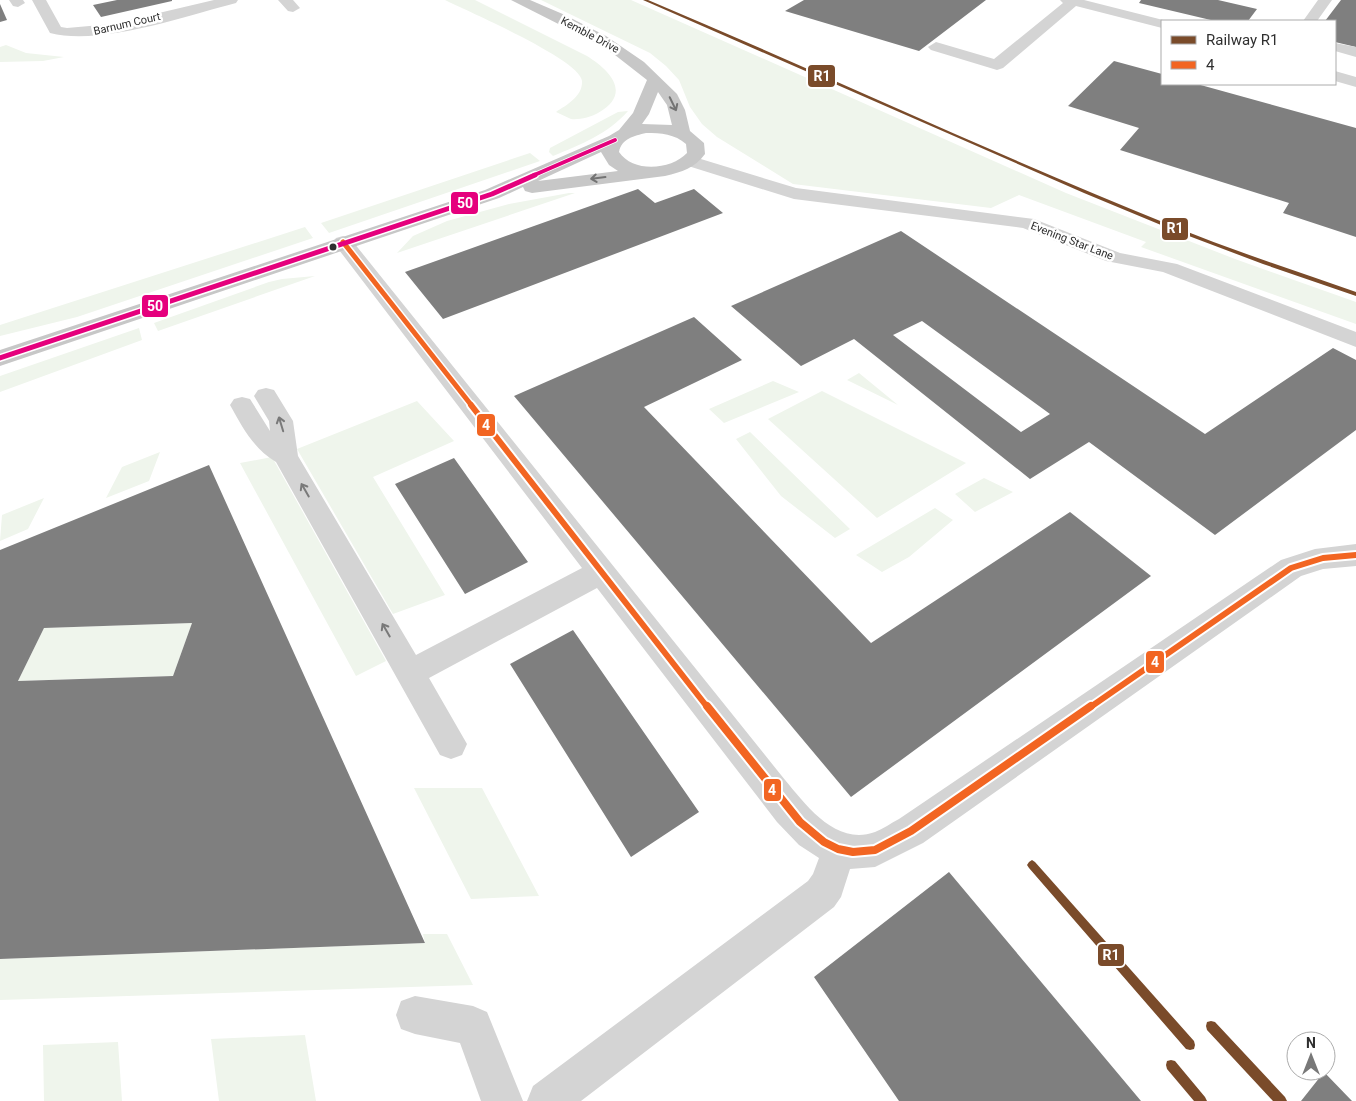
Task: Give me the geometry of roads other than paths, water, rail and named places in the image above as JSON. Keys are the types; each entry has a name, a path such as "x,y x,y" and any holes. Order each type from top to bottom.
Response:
{"main road":[{"name":"Kemble Drive","path":"518,0 629,56 642,66 654,81 672,98 680,118 682,133"},
{"path":"646,172 627,168 614,159 610,152 620,137 641,114 654,81"},
{"path":"0,358 492,194 620,137 653,128 682,133 692,140 697,147 696,154 691,161 672,170 492,194"}],"street":[{"name":"Barnum Court","path":"39,0 55,30 68,34 95,31 231,0"},
{"path":"1311,20 1325,0"},
{"path":"936,47 997,65 1070,2 1161,24"},
{"path":"1336,47 1356,52"},
{"path":"1336,76 1356,82"},
{"name":"Evening Star Lane","path":"691,161 794,193 1027,223 1113,257 1128,261 1147,261 1170,268 1356,340"},
{"path":"344,242 783,804 810,833 826,845 839,850 849,852 871,850 911,831 1291,568 1325,557 1356,555"},
{"path":"254,400 262,440 269,447 286,456 451,744"},
{"path":"410,673 602,572"},
{"path":"548,1101 822,894 828,884 839,850"},
{"path":"415,1015 473,1026 502,1101"}],"railway":[{"path":"1032,865 1190,1045"},
{"path":"1211,1026 1281,1101"},
{"path":"1171,1065 1201,1101"}],"rail line":[{"name":"R1","path":"645,0 1175,229 1265,263 1356,294"},
{"name":"R1","path":"1032,865 1190,1045"},
{"name":"R1","path":"1211,1026 1281,1101"},
{"name":"R1","path":"1171,1065 1201,1101"}]}
